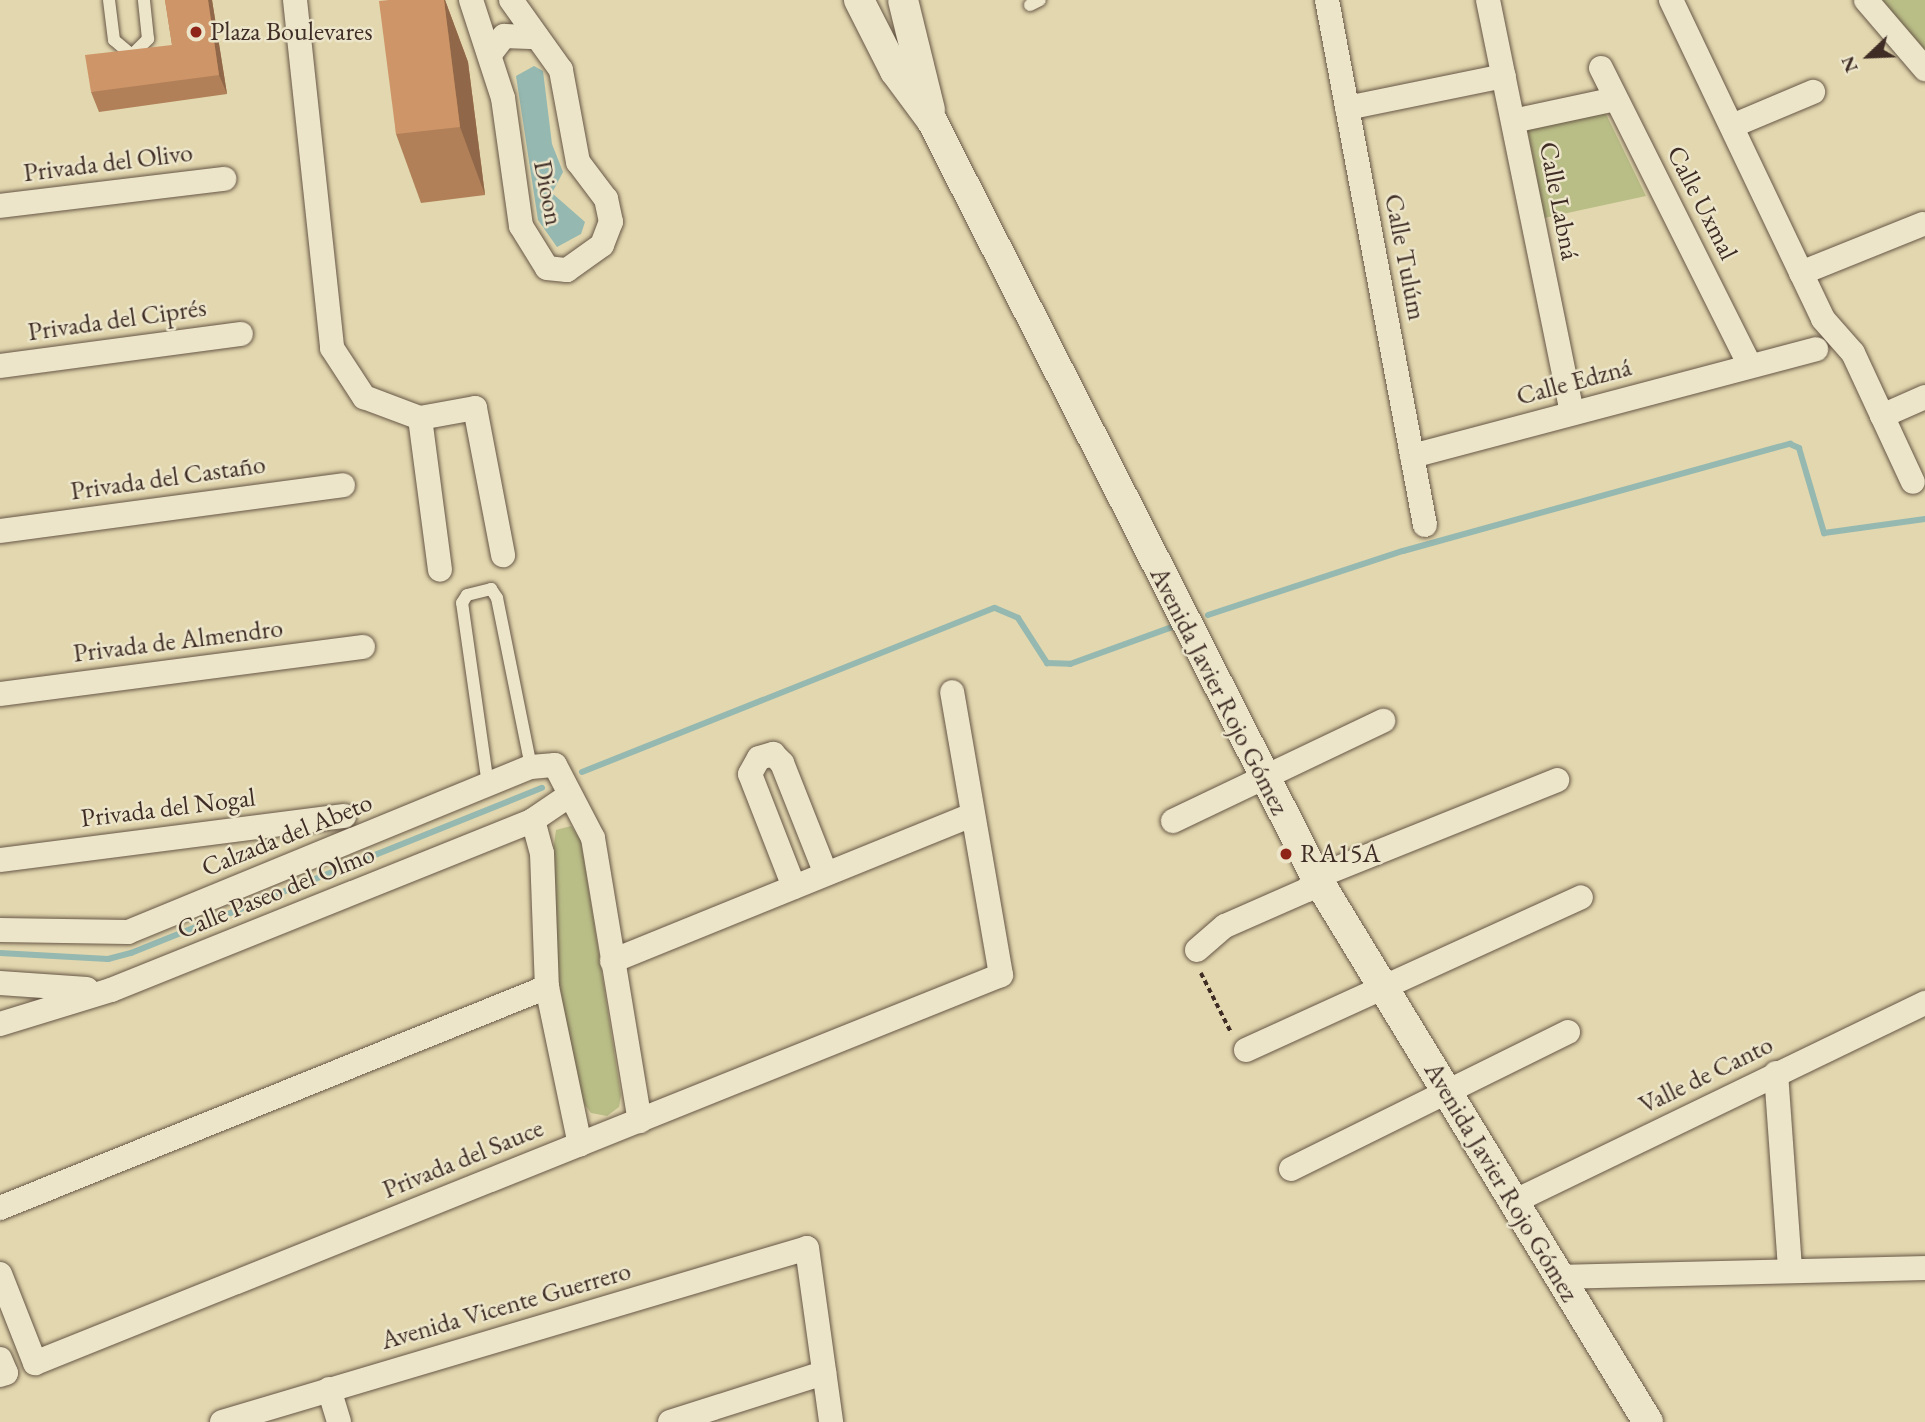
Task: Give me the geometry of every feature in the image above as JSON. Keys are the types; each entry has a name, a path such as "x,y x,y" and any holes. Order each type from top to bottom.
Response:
{"street":[{"path":"295,0 332,348 364,397 420,418 475,408 503,555"},
{"name":"Dioon","path":"471,0 503,98 521,226 547,268 567,270 602,245 611,222 606,199 578,162 561,69 511,0"},
{"name":"Avenida Javier Rojo Gómez","path":"859,0 895,71 932,121 1262,778 1316,877 1648,1422"},
{"name":"Avenida Javier Rojo Gómez","path":"903,0 932,121"},
{"name":"Calle Tulúm","path":"1327,0 1425,525"},
{"name":"Calle Labná","path":"1488,0 1572,414"},
{"path":"1671,0 1823,319 1853,353 1913,482"},
{"path":"1866,0 1925,69"},
{"path":"490,54 505,37 537,37"},
{"name":"Calle Uxmal","path":"1601,68 1750,366"},
{"path":"1348,108 1503,76"},
{"path":"1732,126 1813,92"},
{"path":"1513,121 1616,99"},
{"name":"Privada del Olivo","path":"0,206 224,178"},
{"path":"1801,273 1923,223"},
{"name":"Privada del Ciprés","path":"0,366 241,334"},
{"name":"Calle Edzná","path":"1412,456 1816,349"},
{"path":"1882,416 1925,397"},
{"path":"420,418 440,569"},
{"name":"Privada del Castaño","path":"0,531 343,485"},
{"name":"Privada de Almendro","path":"0,694 363,647"},
{"path":"612,961 971,815 952,692"},
{"path":"1173,821 1383,721"},
{"path":"794,887 750,774 759,758 773,754 782,763 826,874"},
{"path":"531,767 555,765 563,772 567,797 593,838 640,1121"},
{"name":"Calzada del Abeto","path":"0,930 128,932 531,767"},
{"path":"1197,950 1225,926 1307,890 1316,877 1558,780"},
{"name":"Calle Paseo del Olmo","path":"0,1024 111,990 533,820 567,797"},
{"name":"Privada del Sauce","path":"0,1274 35,1363 1001,975 971,815"},
{"name":"Privada del Nogal","path":"0,860 344,816"},
{"path":"533,820 542,853 547,987 580,1145"},
{"path":"1246,1050 1581,897"},
{"path":"0,983 111,990"},
{"path":"0,1208 547,987"},
{"name":"Valle de Canto","path":"1513,1202 1925,1003"},
{"path":"1291,1169 1568,1032"},
{"path":"1776,1073 1790,1269"},
{"name":"Avenida Vicente Guerrero","path":"222,1422 807,1248 824,1373"},
{"path":"1558,1277 1790,1269 1925,1268"},
{"path":"0,1359 6,1373 0,1375"},
{"path":"670,1422 824,1373 831,1422"},
{"path":"329,1390 339,1422"}],"lane":[{"path":"109,0 114,40 131,55 148,39 144,0"},
{"path":"488,785 463,603 467,595 491,589 497,598 531,767"}],"path":[{"path":"1197,950 1210,1000 1246,1050"}],"green space":[{"path":"1882,0 1925,0 1925,50"},
{"path":"1605,112 1646,196 1544,218 1527,127"},
{"path":"571,826 581,841 621,1095 619,1107 607,1116 591,1113 581,1100 556,967 553,851 556,830"}],"water":[{"path":"534,66 543,71 552,144 563,172 552,193 585,222 581,234 557,247 538,220 516,76"}],"building":[{"name":"Plaza Boulevares","path":"165,0 208,0 219,75 91,92 85,55 172,45"},
{"path":"444,0 460,127 396,134 379,1"}],"waterway":[{"path":"1208,615 1403,551 1790,444 1799,448 1824,533 1925,519"},
{"path":"582,772 995,608 1018,618 1047,663 1070,664 1172,627"},
{"path":"0,953 108,959 131,953 542,788"}],"place":[{"name":"Plaza Boulevares","path":"196,32"},
{"name":"RA15A","path":"1286,854"}]}
